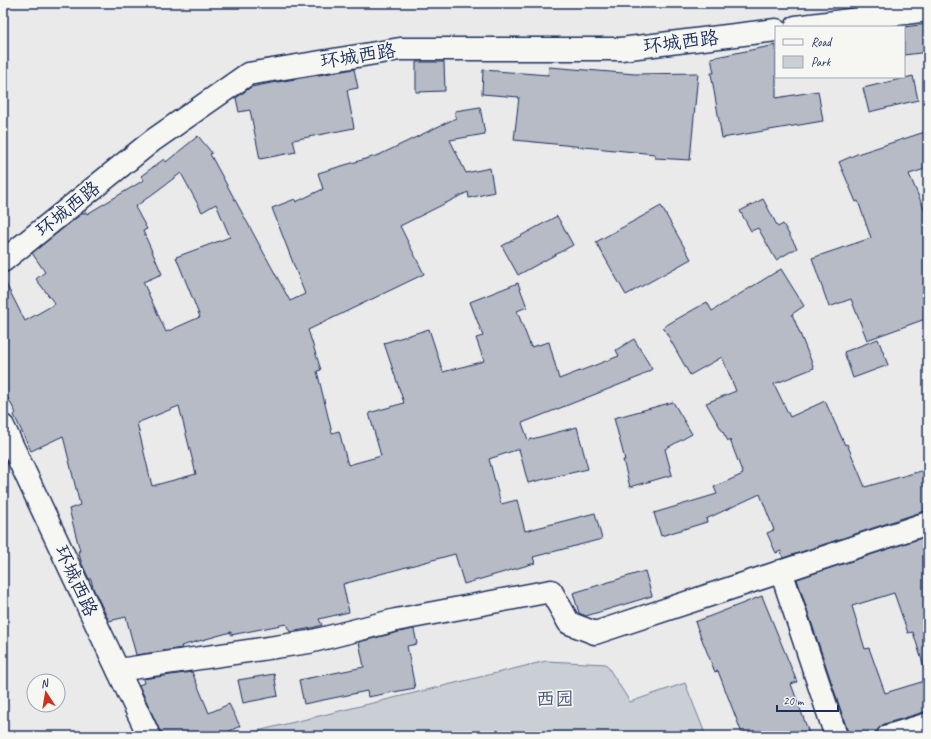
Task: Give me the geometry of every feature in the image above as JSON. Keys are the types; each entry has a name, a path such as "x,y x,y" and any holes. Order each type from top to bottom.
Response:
{"street":[{"path":"804,26 928,10"},
{"name":"环城西路","path":"3,261 152,141 248,74 400,49 621,49 775,30"},
{"name":"环城西路","path":"3,426 149,736"},
{"path":"118,670 309,642 396,620 551,591 569,623 595,633 928,523"},
{"path":"781,571 836,736"},
{"path":"888,736 928,724"}],"green space":[{"name":"西园","path":"546,661 606,664 630,702 685,683 706,736 245,736 245,734"}],"building":[{"path":"928,24 928,52 905,55 905,27"},
{"path":"775,45 776,98 818,91 823,121 722,138 711,73 714,73 711,58"},
{"path":"416,62 444,62 445,91 416,92"},
{"path":"549,67 635,74 698,73 690,160 655,158 655,154 514,140 519,97 482,94 483,70 548,75"},
{"path":"354,69 358,88 347,90 354,128 293,140 296,152 260,159 250,110 239,112 236,98 251,87"},
{"path":"913,76 918,100 869,112 863,88"},
{"path":"480,107 485,134 450,140 466,173 490,168 494,192 469,198 468,192 400,226 424,274 308,330 321,370 317,371 332,433 339,431 348,465 381,456 369,413 404,403 384,343 429,329 443,372 484,361 476,338 483,336 470,302 518,283 527,307 517,311 531,347 549,342 559,379 619,356 616,350 634,339 652,369 639,377 522,423 528,440 577,427 588,469 528,483 519,449 489,459 501,504 517,500 525,531 595,513 602,539 533,557 535,563 464,584 455,554 343,584 349,612 319,619 322,625 290,632 286,624 231,635 231,632 181,646 182,648 136,655 126,617 109,621 93,588 91,579 89,579 82,564 69,509 80,505 63,436 31,451 14,415 16,413 3,389 3,278 25,321 55,304 36,279 45,272 32,253 80,215 86,212 87,214 144,180 141,176 164,159 166,162 198,136 212,153 210,154 290,301 305,294 272,208 295,199 296,202 323,189 318,173 379,155 456,118 455,111","holes":["181,173 202,212 216,204 230,237 176,257 200,317 166,332 143,282 162,274 143,231 147,229 135,207","179,406 196,474 152,486 137,423"]},
{"path":"928,131 928,168 909,174 928,218 928,318 867,340 851,299 829,307 812,258 871,238 858,201 856,202 839,162 857,154"},
{"path":"763,199 778,227 783,224 797,248 776,260 758,228 751,231 740,211"},
{"path":"661,206 691,259 626,295 596,242"},
{"path":"557,216 573,245 518,275 502,246"},
{"path":"781,269 804,306 792,314 814,368 774,384 790,417 825,401 845,445 847,444 865,487 928,469 928,511 924,511 783,558 781,551 776,553 767,533 774,530 760,494 706,519 707,522 661,536 654,513 717,494 714,487 743,474 730,440 728,441 706,403 736,391 722,357 690,375 663,327 707,302 712,311"},
{"path":"878,339 888,365 853,378 844,352"},
{"path":"673,402 692,434 665,449 672,475 630,487 623,460 625,460 614,418"},
{"path":"928,536 928,666 924,667 913,632 908,633 894,593 852,606 865,649 869,648 885,693 928,680 928,712 884,724 879,728 876,736 848,736 848,732 797,579"},
{"path":"645,571 652,596 586,616 579,613 573,593"},
{"path":"762,596 797,682 791,684 809,733 799,736 743,736 718,671 715,672 695,622"},
{"path":"414,629 417,644 407,646 415,688 368,697 367,691 304,704 299,680 364,667 359,642"},
{"path":"192,672 209,713 229,704 240,726 219,736 161,736 139,685 144,683 143,679"},
{"path":"274,674 278,696 243,703 238,680"}]}
